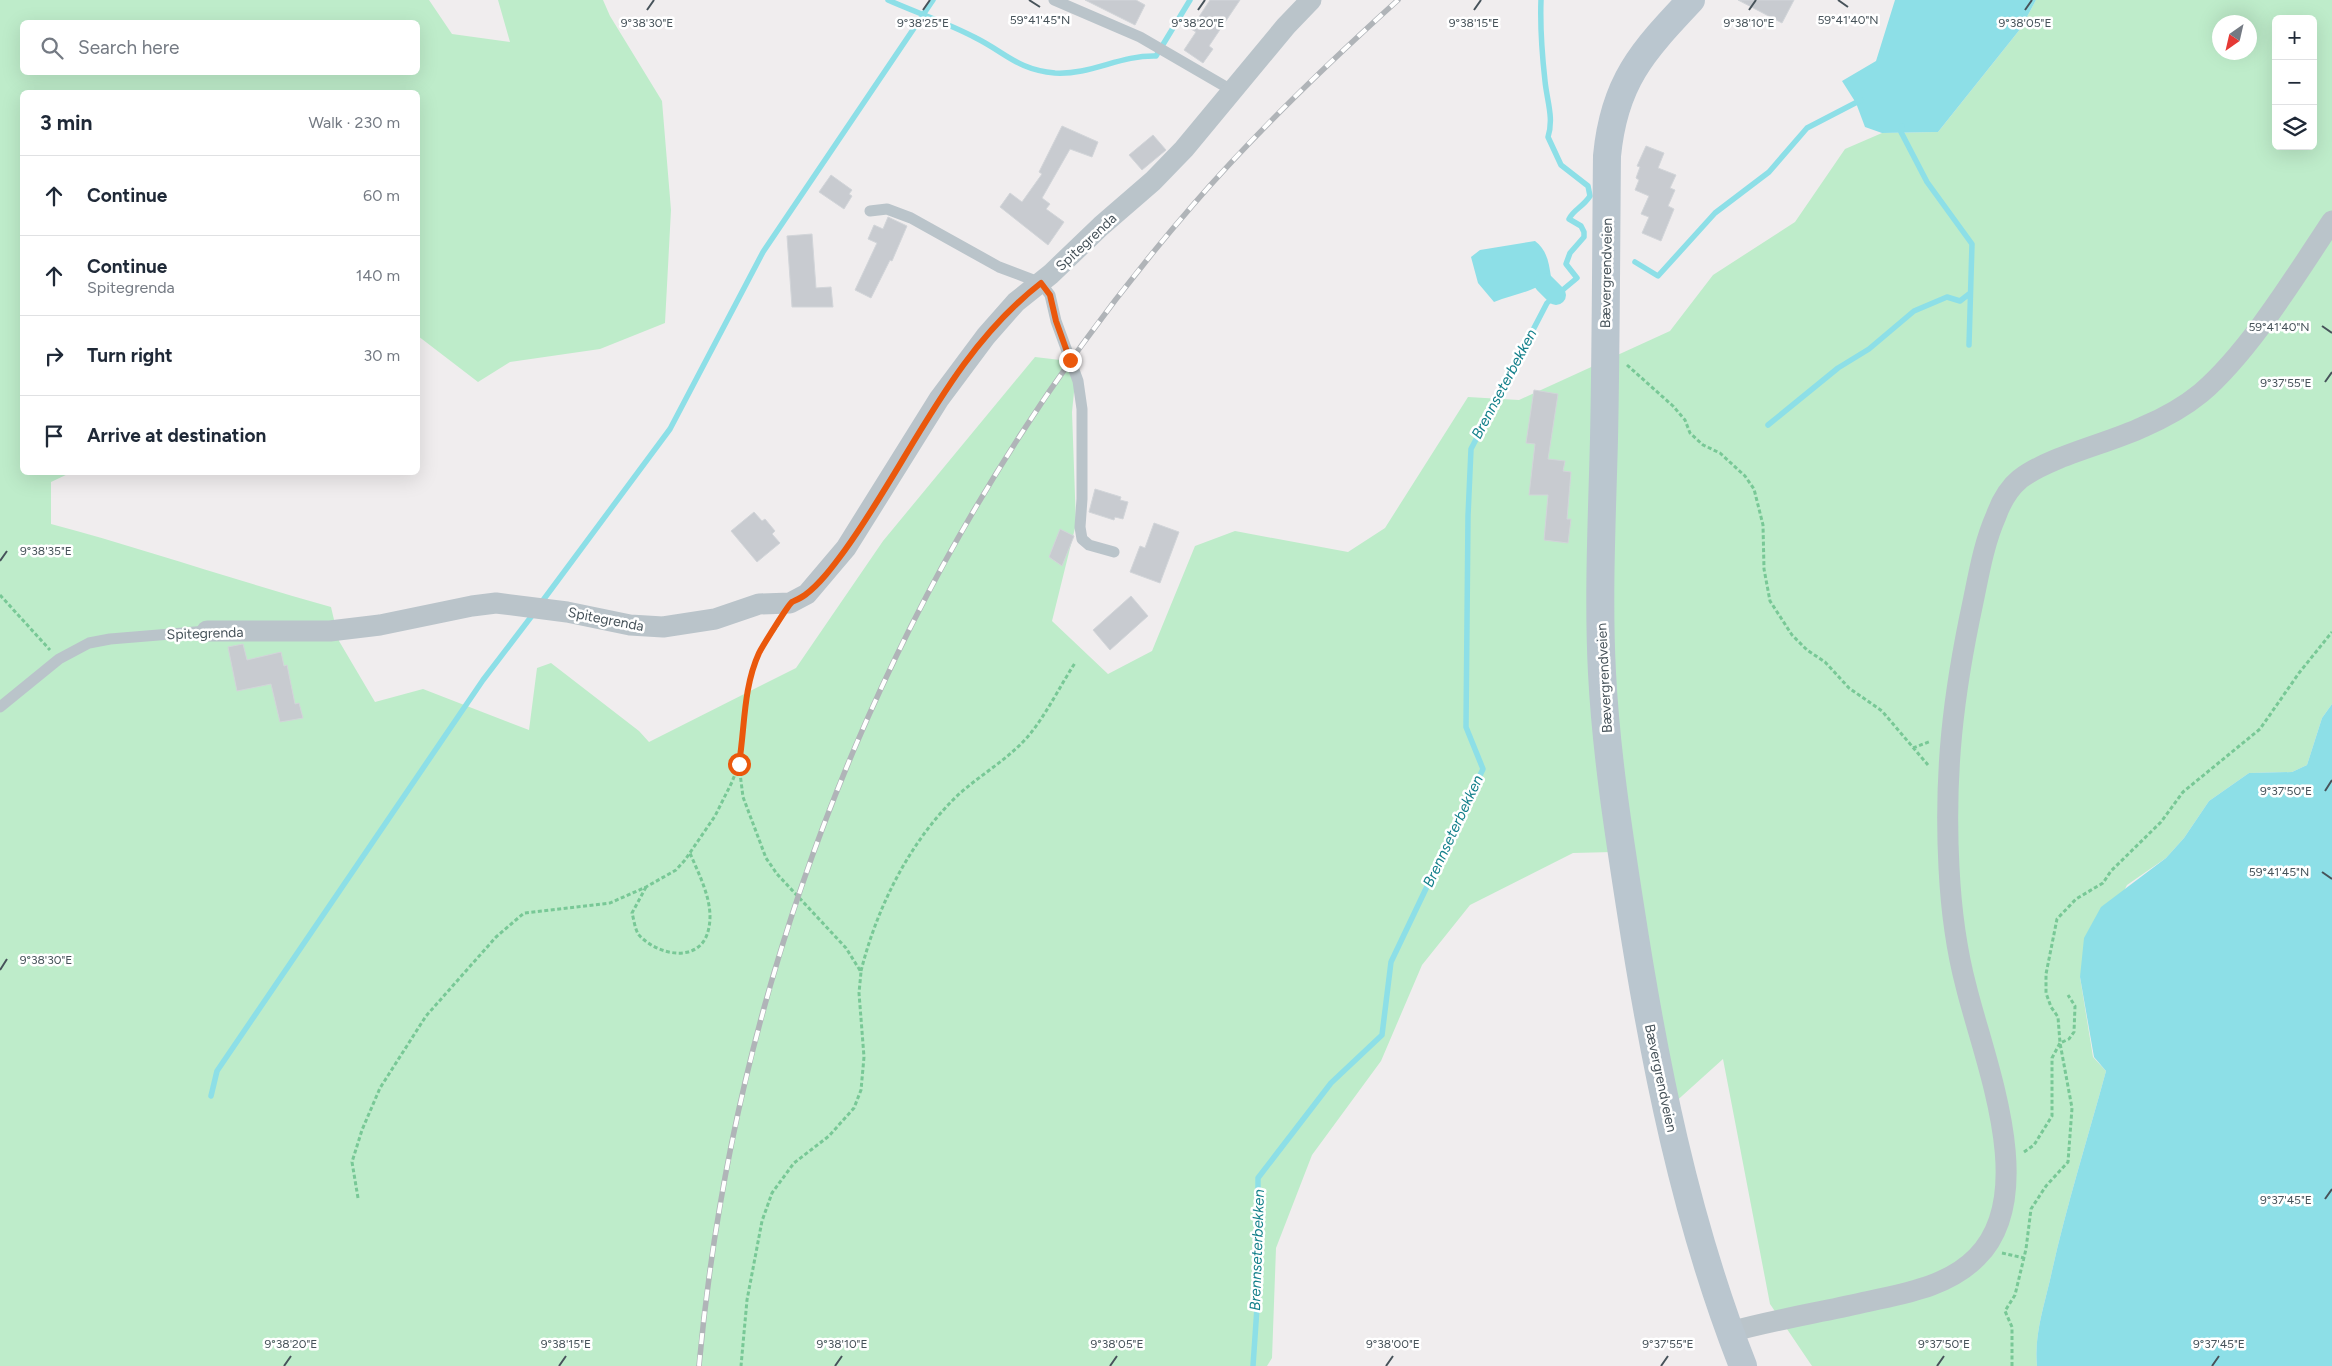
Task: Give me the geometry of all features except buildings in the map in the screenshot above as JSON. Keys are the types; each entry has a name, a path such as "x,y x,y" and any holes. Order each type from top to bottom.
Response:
{"main road":[{"name":"Bævergrendveien","path":"1691,0 1653,40 1635,65 1614,108 1607,156 1601,644 1606,728 1640,972 1662,1088 1707,1263 1743,1366"}],"street":[{"name":"Spitegrenda","path":"207,631 330,631 380,625 472,606 496,604 567,612 630,625 663,627 716,619 760,604 790,603 807,594 846,548 939,399 970,355 1016,302 1041,283 1153,181 1184,150 1286,26 1311,0"},
{"path":"1730,1332 1930,1286 1950,1277 1979,1256 1992,1238 2000,1216 2006,1190 2007,1164 1996,1097 1959,954 1949,875 1948,786 1950,734 1962,653 1986,541 2007,493 2017,481 2036,469 2139,429 2172,412 2201,393 2241,350 2332,221"}],"lane":[{"path":"1054,0 1140,37 1233,91"},
{"path":"870,211 887,209 911,218 999,267 1041,283 1050,295 1056,321 1078,381 1083,423 1080,527 1082,539 1089,544 1114,552"},
{"name":"Spitegrenda","path":"0,707 58,659 89,643 103,640 207,631"}],"path":[{"path":"1605,346 1664,396 1685,420 1690,433 1703,445 1720,453 1745,476 1754,489 1764,525 1764,568 1770,601 1792,635 1807,650 1825,662 1849,688 1882,711 1948,786"},
{"path":"0,595 58,659"},
{"path":"790,603 760,651 748,688 739,764 743,797 766,858 777,874 846,948 861,972"},
{"path":"2012,1366 2012,1327 2005,1312 2015,1295 2026,1249 2031,1209 2046,1186 2068,1162 2072,1108 2060,1044 2058,1018 2051,1008 2046,993 2046,974 2057,919 2076,899 2103,883 2111,871 2161,822 2183,792 2260,728 2299,673 2332,632"},
{"path":"741,1366 747,1300 762,1221 772,1193 794,1164 829,1136 854,1108 861,1090 864,1057 859,993 861,972 870,936 918,842 950,803 1030,734 1075,663"},
{"path":"358,1198 352,1162 362,1130 380,1088 426,1016 496,937 524,913 610,903 646,887 676,870 724,801 739,764"},
{"path":"646,887 632,913 638,934 664,951 672,954 688,954 700,944 709,929 710,912 690,852"},
{"path":"2007,1164 2034,1145 2052,1116 2052,1058 2060,1044 2070,1038 2074,1032 2075,1006 2068,995"}],"green space":[{"path":"0,0 429,0 452,34 510,42 498,0 603,0 610,16 662,101 671,210 665,323 600,349 510,362 478,382 420,338 420,90 20,90 20,475 66,475 51,482 51,524 331,607 339,641 375,702 423,689 529,730 537,668 551,663 639,731 649,742 796,668 883,541 1035,357 1077,362 1072,412 1076,524 1052,621 1108,674 1152,651 1195,546 1235,531 1348,552 1385,528 1468,397 1519,400 1670,331 1713,275 1795,222 1845,149 1882,133 1938,132 2021,28 2036,0 2332,0 2332,704 2322,718 2307,765 2292,772 2249,773 2209,801 2184,838 2166,858 2127,885 2080,977 2093,1057 2106,1071 2069,1202 2042,1312 2037,1344 2037,1366 1812,1366 1770,1304 1723,1059 1672,1105 1613,852 1573,853 1470,905 1422,965 1381,1061 1312,1155 1276,1248 1272,1358 1267,1366 0,1366"}],"water":[{"path":"1895,0 2036,0 2021,28 1938,132 1882,133 1865,127 1856,103 1842,81 1876,61"},
{"path":"1535,241 1545,253 1551,277 1539,286 1494,302 1478,283 1471,257 1480,250"},
{"path":"2332,704 2332,1366 2037,1366 2037,1344 2042,1312 2069,1202 2106,1071 2094,1057 2080,977 2084,938 2101,907 2166,858 2184,838 2209,801 2249,773 2292,772 2307,765 2322,718"}],"waterway":[{"path":"888,0 965,33 1022,65 1055,73 1081,71 1130,59 1156,56 1190,0"},
{"path":"541,603 670,429 763,252 933,0"},
{"name":"Brennseterbekken","path":"1253,1366 1258,1293 1258,1178 1331,1083 1382,1035 1391,962 1483,769 1466,727 1468,516 1471,449 1547,303 1577,278 1566,264 1570,253 1584,237 1584,232 1581,226 1569,219 1590,196 1588,186 1561,165 1548,137 1550,116 1542,51 1541,0"},
{"name":"Brennseterbekken","path":"1635,262 1658,276 1715,213 1769,172 1807,128 1861,100"},
{"path":"1902,126 1901,132 1927,182 1972,244 1969,345"},
{"path":"1544,283 1556,295"},
{"path":"1768,425 1838,368 1869,349 1914,311 1947,297 1960,301 1969,294"},
{"path":"211,1096 217,1071 483,680 534,613"}],"railway":[{"path":"699,1366 720,1207 753,1050 798,897 855,748 923,603 1002,464 1092,332 1192,206 1216,179 1292,100 1398,0"}],"route":[{"path":"739,764 750,679 760,651 770,634 779,623 790,603 807,594 835,564 939,399 970,355 1016,302 1041,283 1050,295 1056,321 1070,360"}]}
